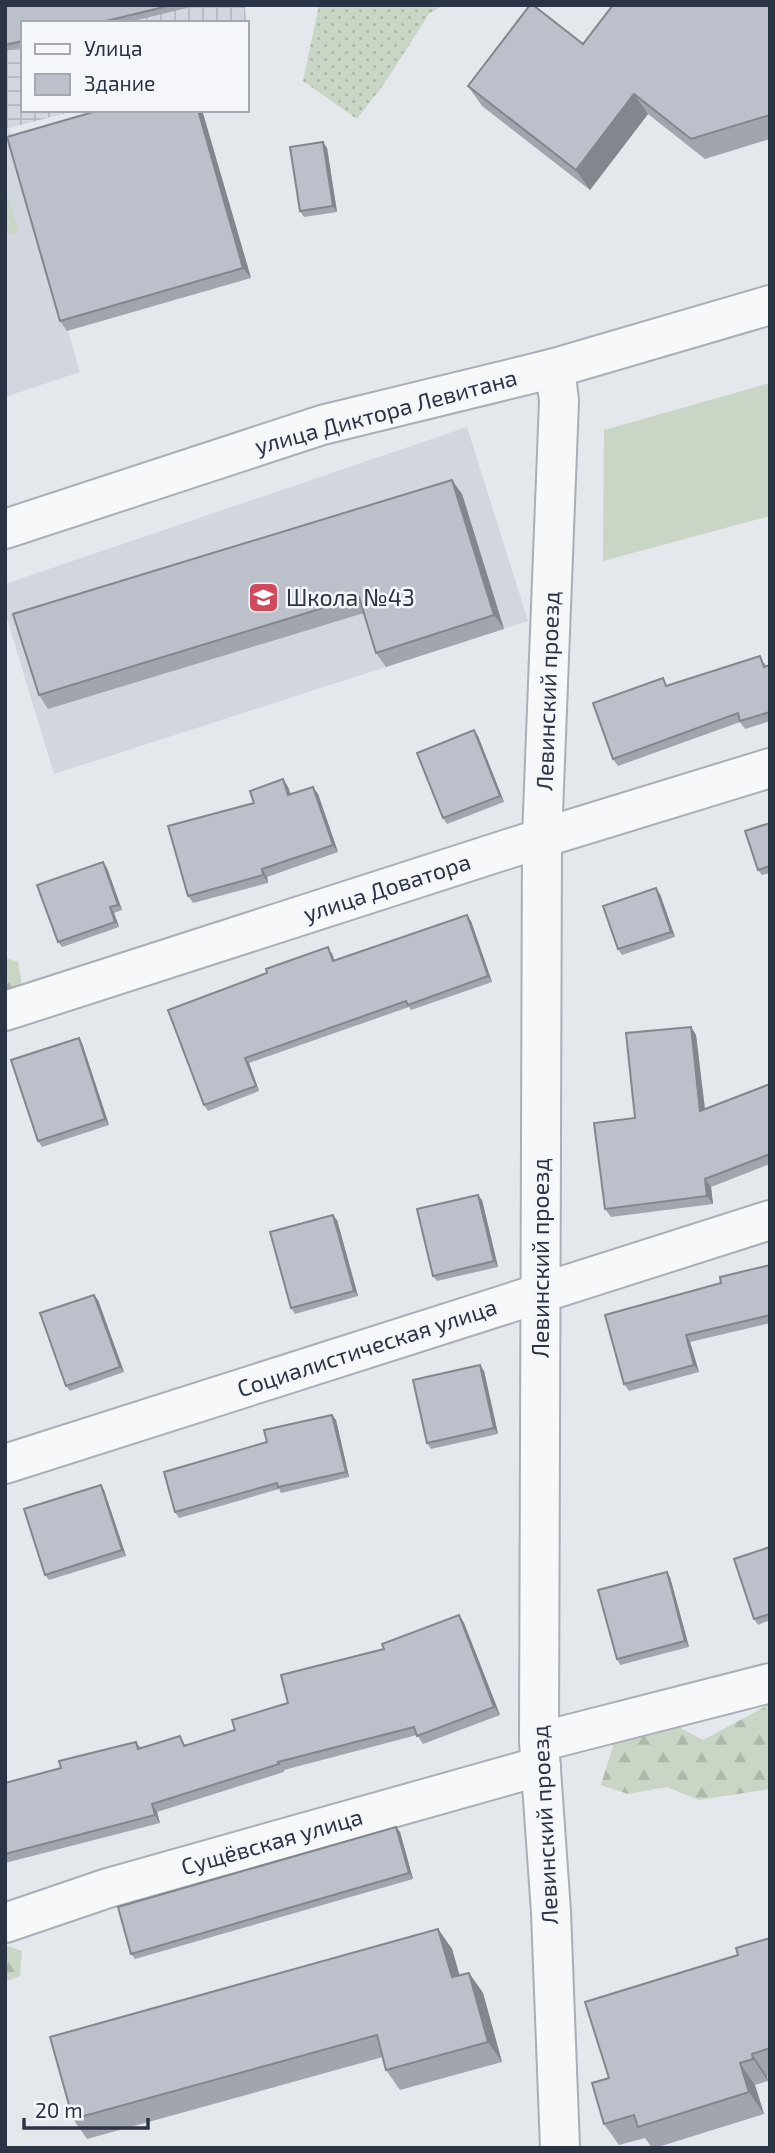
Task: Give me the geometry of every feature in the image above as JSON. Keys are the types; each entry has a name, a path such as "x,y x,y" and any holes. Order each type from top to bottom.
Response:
{"street":[{"name":"улица Диктора Левитана","path":"5,528 322,425 555,368 770,305"},
{"name":"Левинский проезд","path":"555,368 559,401 542,838 540,1754 551,1912 560,2148"},
{"name":"улица Доватора","path":"5,1011 542,838 770,768"},
{"name":"Социалистическая улица","path":"5,1464 770,1220"},
{"name":"Сущёвская улица","path":"5,1923 108,1888 770,1683"}],"shaded area":[{"path":"5,5 245,5 246,21 21,21 21,112 70,112 5,129"},
{"path":"5,129 10,129 80,372 5,397"},
{"name":"Школа №43","path":"467,427 528,621 54,774 5,612 5,584"}],"green space":[{"path":"319,5 443,5 429,14 384,84 357,119 303,81"},
{"path":"5,186 19,232 5,235"},
{"path":"770,383 770,516 603,561 604,430"},
{"path":"5,958 18,962 22,985 5,998"},
{"path":"770,1704 770,1789 699,1800 667,1787 628,1794 601,1785 621,1720 671,1723 703,1740"},
{"path":"5,1945 22,1951 20,1976 5,1982"}],"building":[{"path":"5,5 172,5 106,21 21,21 21,41 5,45"},
{"path":"530,5 583,44 613,5 770,5 770,115 691,139 634,94 576,170 468,86"},
{"path":"93,112 199,112 243,268 60,321 7,137"},
{"path":"323,142 333,206 300,211 290,147"},
{"path":"452,480 494,615 376,653 359,597 39,695 13,614"},
{"path":"760,656 764,667 770,665 770,712 740,721 738,713 613,759 593,703 663,678 666,686"},
{"path":"474,730 500,796 443,818 417,753"},
{"path":"283,779 288,795 313,787 333,845 262,869 263,875 188,896 168,826 254,803 250,791"},
{"path":"770,823 770,866 758,870 745,831"},
{"path":"103,862 118,905 110,907 115,922 58,942 37,885"},
{"path":"656,888 671,932 618,949 603,906"},
{"path":"467,915 488,976 408,1005 406,1001 245,1058 256,1086 204,1105 168,1010 267,973 266,969 328,947 333,961"},
{"path":"691,1027 700,1111 770,1084 770,1154 705,1179 707,1196 605,1209 594,1123 635,1118 626,1033"},
{"path":"79,1038 105,1119 38,1141 11,1060"},
{"path":"478,1195 494,1261 433,1276 417,1209"},
{"path":"333,1215 354,1291 291,1308 270,1232"},
{"path":"770,1265 770,1315 686,1335 694,1365 624,1384 605,1315 721,1283 720,1277"},
{"path":"94,1295 120,1367 66,1386 40,1313"},
{"path":"480,1365 494,1428 427,1443 413,1380"},
{"path":"332,1415 346,1472 278,1487 277,1483 175,1512 164,1472 267,1442 264,1430"},
{"path":"101,1485 122,1550 45,1575 24,1509"},
{"path":"770,1547 770,1614 754,1619 734,1559"},
{"path":"667,1572 685,1641 617,1659 598,1590"},
{"path":"459,1615 494,1707 417,1736 414,1727 278,1762 279,1764 152,1804 155,1815 5,1854 5,1783 61,1768 59,1761 136,1742 138,1749 180,1736 184,1746 235,1730 232,1720 288,1703 281,1675 384,1649 382,1644"},
{"path":"396,1827 409,1873 131,1954 118,1907"},
{"path":"438,1929 452,1977 469,1973 488,2042 386,2070 377,2035 73,2119 50,2037"},
{"path":"770,1938 770,2048 752,2054 753,2059 740,2063 749,2092 638,2127 634,2115 604,2124 592,2083 609,2078 585,2002 738,1955 736,1948"}],"place":[{"name":"Школа №43","path":"263,598"}]}
